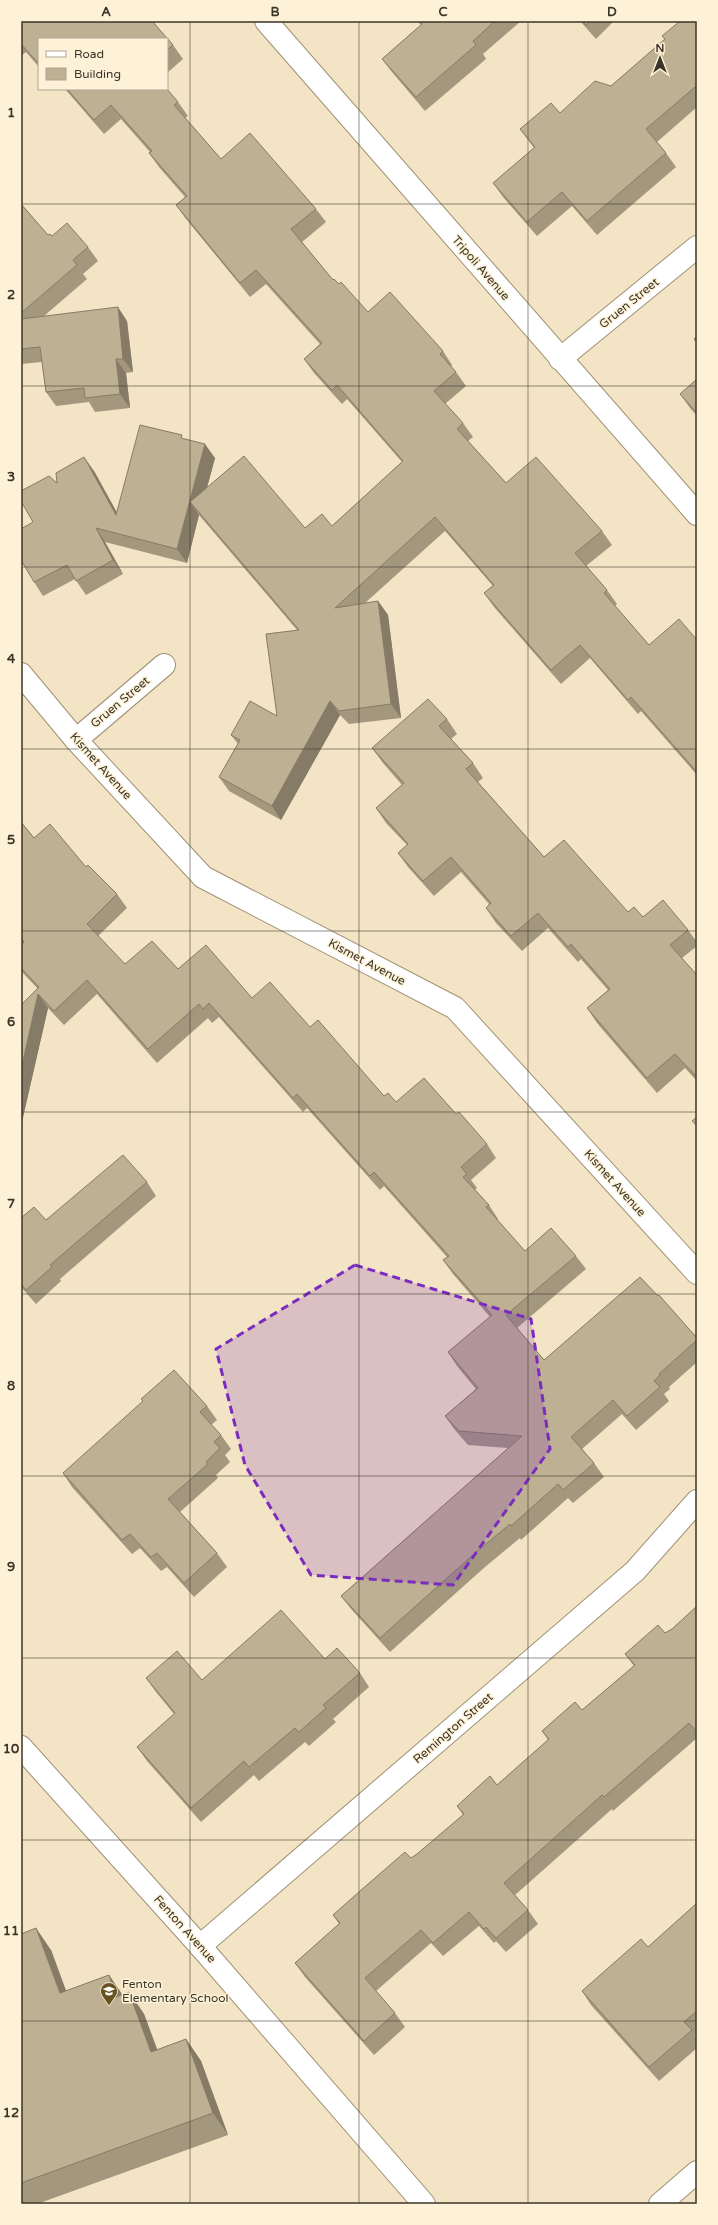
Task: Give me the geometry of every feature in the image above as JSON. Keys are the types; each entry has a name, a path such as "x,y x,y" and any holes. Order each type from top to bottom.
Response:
{"street":[{"name":"Tripoli Avenue","path":"271,23 560,359 697,514"},
{"name":"Gruen Street","path":"560,359 697,247"},
{"name":"Gruen Street","path":"76,740 164,665"},
{"name":"Kismet Avenue","path":"21,674 76,740 203,877 455,1008 697,1273"},
{"name":"Remington Street","path":"200,1946 635,1571 697,1501"},
{"name":"Fenton Avenue","path":"21,1747 200,1946 424,2204"},
{"path":"660,2204 697,2172"}],"highlighted area":[{"path":"355,1265 531,1319 550,1449 453,1585 311,1575 245,1465 216,1349"}],"building":[{"path":"21,21 152,21 167,38 38,38 38,63 21,44"},
{"path":"420,21 495,21 473,41 476,45 416,97 382,59 422,24"},
{"path":"583,21 590,21 586,25"},
{"path":"680,21 697,21 697,90 695,87 646,129 666,153 587,221 562,192 527,222 493,183 535,147 520,129 551,103 560,113 595,81 611,86 665,39 662,36"},
{"path":"168,39 173,45 168,49"},
{"path":"68,90 168,90 178,102 174,105 221,159 250,133 316,209 291,229 333,280 334,279 339,284 341,282 368,312 390,292 443,351 440,354 456,372 434,391 463,423 457,429 506,483 536,457 602,531 575,553 607,590 604,593 649,645 679,619 697,640 697,772 631,697 628,700 580,645 551,670 484,593 494,585 435,517 335,608 378,601 391,704 339,711 330,701 272,806 219,777 240,740 231,735 250,701 277,716 266,634 299,630 190,502 244,456 305,528 322,514 332,526 403,461 337,385 332,390 304,359 322,343 256,270 240,283 176,205 187,196 149,153 152,151 111,105 94,120"},
{"path":"21,204 48,235 50,234 52,236 67,223 88,247 73,260 77,265 21,313"},
{"path":"118,307 123,359 116,359 120,394 85,398 84,388 46,392 40,347 21,349 21,319"},
{"path":"697,336 697,343 694,339"},
{"path":"697,379 697,413 680,394"},
{"path":"140,425 182,435 181,438 205,444 177,549 96,528 113,560 76,581 67,565 34,582 21,560 21,529 33,522 21,501 21,491 49,476 57,483 56,473 84,457 116,515"},
{"path":"428,699 447,719 439,726 473,763 466,769 544,857 564,840 628,912 634,907 643,917 663,900 688,930 670,945 697,975 697,1077 675,1054 647,1078 587,1008 610,989 571,944 568,947 538,913 511,936 486,908 491,903 451,857 423,881 398,853 408,844 376,808 404,783 372,748"},
{"path":"21,822 34,838 50,824 86,867 88,865 117,894 87,924 125,964 152,941 178,969 206,945 252,998 270,982 310,1027 318,1020 384,1096 388,1093 396,1102 424,1078 456,1114 459,1112 487,1144 461,1167 467,1174 463,1177 489,1205 486,1207 525,1251 551,1228 576,1256 506,1315 544,1360 640,1277 658,1296 659,1295 697,1338 697,1340 659,1374 660,1375 654,1381 660,1387 627,1416 613,1400 571,1437 594,1463 563,1490 558,1484 511,1526 510,1524 475,1553 380,1638 341,1596 522,1436 459,1431 445,1416 478,1388 448,1352 492,1315 443,1260 449,1256 374,1172 370,1176 297,1094 293,1098 209,1003 203,1009 199,1004 148,1049 87,980 54,1011 38,994 21,1070 21,1005 39,987 21,968 21,945 24,942 21,938"},
{"path":"697,1117 697,1126 692,1121"},
{"path":"123,1155 147,1182 50,1265 52,1267 26,1290 21,1284 21,1218 34,1207 46,1220"},
{"path":"174,1370 207,1406 200,1412 221,1435 214,1442 220,1448 206,1462 208,1464 168,1499 217,1553 184,1583 157,1553 151,1557 130,1534 122,1540 63,1473 143,1401 141,1399"},
{"path":"697,1606 697,1730 696,1731 689,1723 604,1797 602,1795 504,1883 528,1910 496,1938 486,1927 484,1929 469,1912 433,1943 421,1930 365,1978 395,2013 364,2041 295,1963 340,1923 333,1915 360,1891 405,1852 411,1858 464,1814 457,1806 490,1776 497,1785 549,1739 542,1731 575,1702 582,1710 635,1665 625,1654 658,1625 665,1633 672,1629"},
{"path":"281,1610 325,1659 337,1648 360,1673 323,1705 326,1708 299,1732 295,1728 249,1767 244,1761 191,1808 137,1747 175,1713 146,1678 177,1651 202,1680"},
{"path":"697,1903 697,2011 684,2022 692,2030 649,2067 582,1991 641,1939 648,1947"},
{"path":"36,1928 60,1993 109,1975 116,1997 129,1992 151,2052 186,2039 213,2113 21,2183 21,1934"}],"place":[{"name":"Fenton Elementary School","path":"109,2006"}]}
